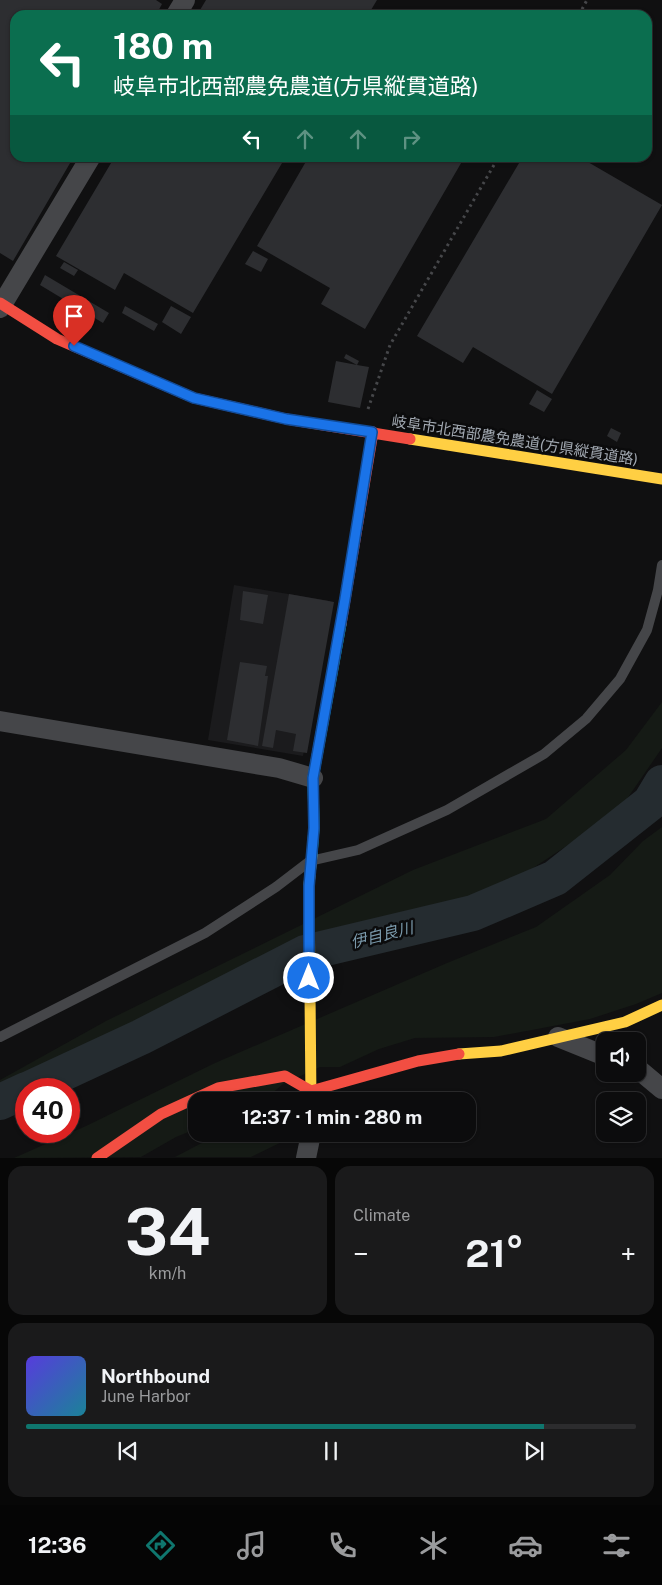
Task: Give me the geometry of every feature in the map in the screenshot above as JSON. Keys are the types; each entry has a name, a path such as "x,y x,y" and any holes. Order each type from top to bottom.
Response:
{"street":[{"path":"1,305 88,162"},
{"name":"岐阜市北西部農免農道(方県縦貫道路)","path":"1,305 57,339 194,398 286,419 662,479"},
{"path":"311,1092 309,886 314,828 313,778 372,432"},
{"path":"0,721 279,768 313,778"},
{"path":"323,1092 418,1061 470,1052 500,1051 558,1036 626,1022 662,1005"},
{"path":"558,1036 596,1052"},
{"path":"209,1092 218,1088 285,1076 306,1092"},
{"path":"646,1076 662,1089"},
{"path":"97,1158 161,1114 188,1102"},
{"path":"306,1158 309,1142"}],"lane":[{"path":"0,1037 205,933 276,887 310,861 358,850 447,810 544,754 586,719 620,679 647,630 658,590 662,564"}],"path":[{"path":"360,431 390,345 496,162"}],"shaded area":[{"path":"234,585 330,601 303,756 208,740"},
{"path":"662,702 662,748 618,812 495,893 174,1012 58,1078 15,1078 15,1105 0,1115 0,1080 106,1021 413,870 546,819 626,750"},
{"path":"662,827 662,993 636,1004 590,1019 494,1037 415,1038 379,1049 340,1067 320,1067 283,1084 274,1092 188,1092 188,1132 141,1157 14,1158 48,1143 80,1143 80,1129 215,1063 447,963 536,927 610,875 643,841"},
{"path":"204,1142 282,1142 251,1157 175,1157"}],"building":[{"path":"0,0 156,0 162,4 159,10 10,10 10,162 71,162 13,261 0,253"},
{"path":"206,0 377,0 371,10 200,10"},
{"path":"112,162 283,162 193,313 124,273 115,290 56,256"},
{"path":"306,162 462,162 365,329 321,304 330,288 257,246"},
{"path":"520,162 588,162 662,205 552,394 473,347 463,363 417,336"},
{"path":"253,251 268,259 261,272 245,264"},
{"path":"64,262 78,270 74,276 60,268"},
{"path":"45,275 109,313 103,323 40,285"},
{"path":"125,306 158,324 154,331 122,313"},
{"path":"171,306 191,317 181,334 162,322"},
{"path":"346,354 359,361 357,365 344,358"},
{"path":"336,361 369,367 360,408 328,402"},
{"path":"537,390 552,399 544,412 529,404"},
{"path":"611,428 621,433 617,442 607,436"},
{"path":"243,591 268,595 263,624 240,620"},
{"path":"289,594 334,602 307,753 293,751 296,734 276,730 273,748 262,746"},
{"path":"240,662 267,666 265,676 268,676 258,746 227,740"}],"waterway":[{"name":"伊自良川","path":"53,1078 141,1037 305,953 473,913 555,878 650,803 662,783"},
{"name":"伊自良川","path":"0,1102 15,1095"}],"traffic: fast":[{"path":"312,855 314,828 313,778 341,624"}],"traffic: slow":[{"path":"410,439 662,479"},
{"path":"311,1092 309,885 312,855"},
{"path":"459,1054 501,1051 625,1022 662,1005"}],"traffic: jam":[{"path":"0,303 57,339 194,398 286,419 410,439"},
{"path":"341,624 373,432"},
{"path":"97,1158 161,1114 218,1088 285,1076 311,1091 418,1061 459,1054"}],"route":[{"path":"74,346 194,398 286,419 372,432 313,778 314,828 309,886 309,978"}]}
